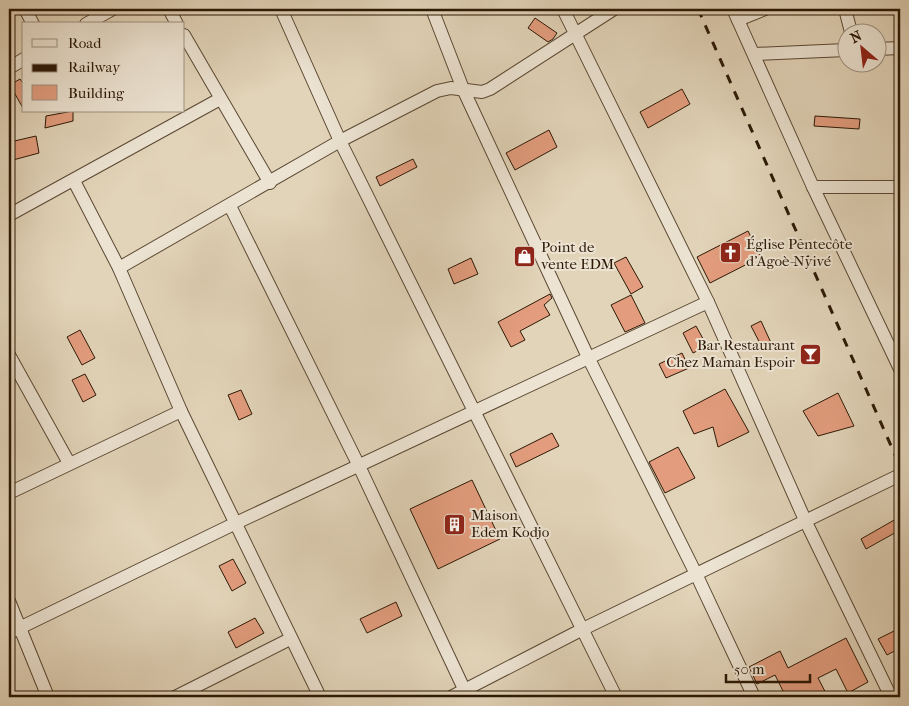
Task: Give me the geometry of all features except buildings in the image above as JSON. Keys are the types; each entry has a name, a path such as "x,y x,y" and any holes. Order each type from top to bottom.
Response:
{"street":[{"path":"25,9 32,22"},
{"path":"90,22 113,9"},
{"path":"169,9 176,22"},
{"path":"282,9 340,141 616,697"},
{"path":"432,9 463,89 588,357 697,576 754,697"},
{"path":"563,9 708,302 805,520 891,697"},
{"path":"119,268 230,206 340,141 437,91 463,89 482,92 490,89 614,9"},
{"path":"765,9 735,14 755,54 813,187 900,369"},
{"path":"845,9 848,22"},
{"path":"185,37 270,183"},
{"path":"886,49 900,48"},
{"path":"755,54 836,50"},
{"path":"9,68 22,60"},
{"path":"9,215 74,181 220,99"},
{"path":"74,181 119,268 181,411 290,639 320,697"},
{"path":"813,187 900,187"},
{"path":"230,206 359,466 465,691"},
{"path":"15,630 236,523 708,302"},
{"path":"9,355 69,463"},
{"path":"9,493 181,411"},
{"path":"451,697 583,630 697,576 805,520 900,475"},
{"path":"9,601 15,630 48,697"},
{"path":"178,697 290,639"}],"railway":[{"path":"698,9 900,466"}],"place":[{"name":"Église Pentecôte d'Agoè-Nyivé","path":"730,253"},
{"name":"Point de vente EDM","path":"525,256"},
{"name":"Bar Restaurant Chez Maman Espoir","path":"811,354"},
{"name":"Maison Edem Kodjo","path":"455,524"}]}
